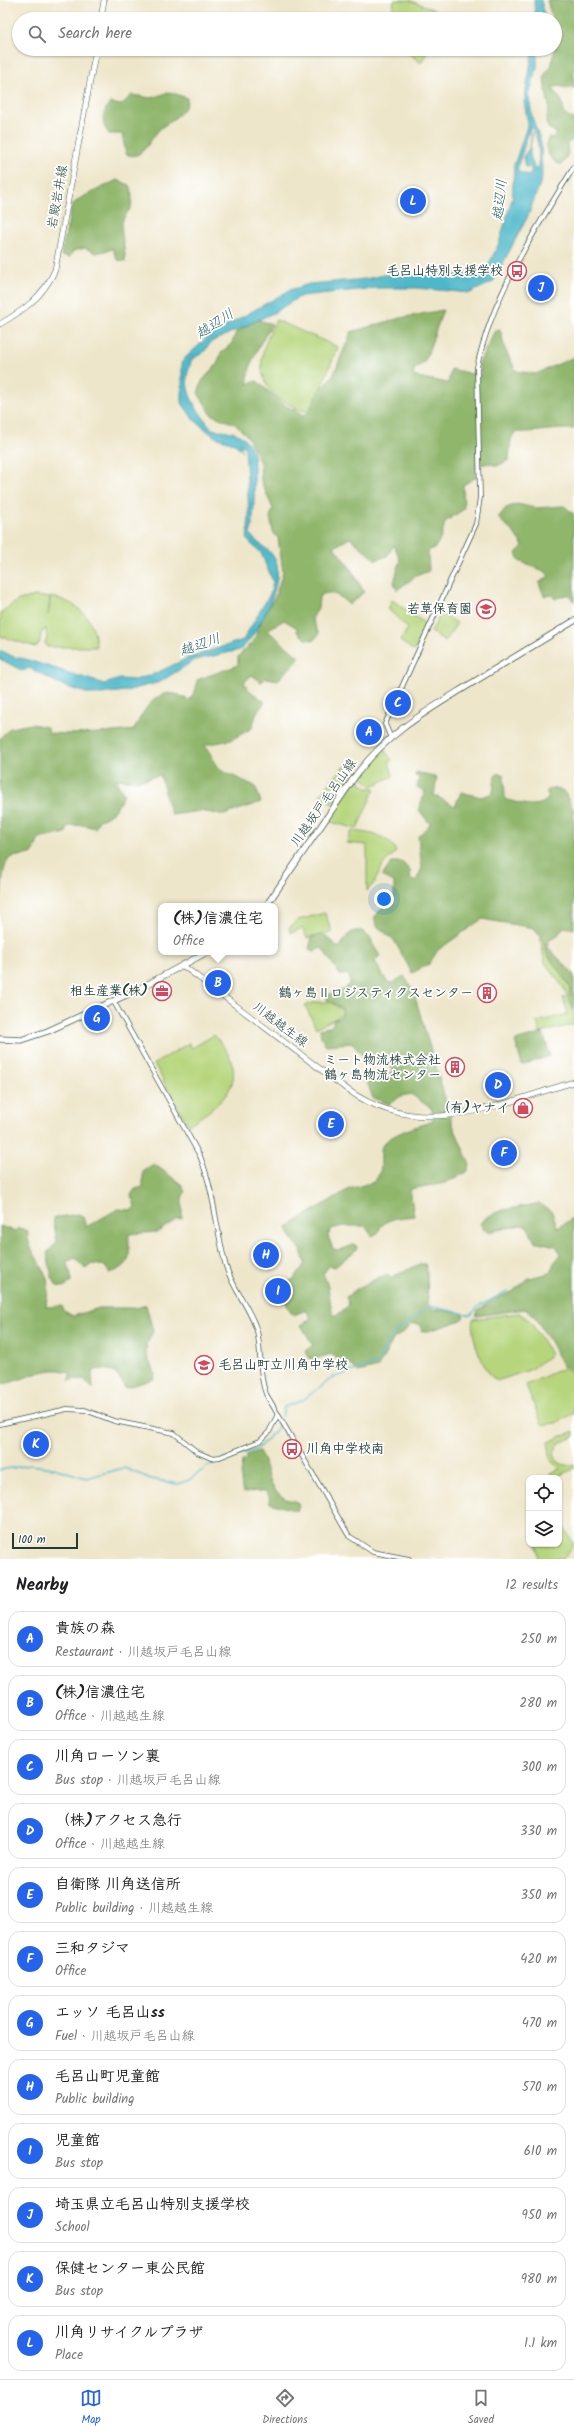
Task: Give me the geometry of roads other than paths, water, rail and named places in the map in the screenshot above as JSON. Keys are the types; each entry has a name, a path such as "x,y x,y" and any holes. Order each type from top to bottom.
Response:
{"main road":[{"path":"102,12 104,0"},
{"name":"岩殿岩井線","path":"0,324 38,298 48,285 55,270 95,56"},
{"name":"川越坂戸毛呂山線","path":"268,903 356,775 371,755 390,736 420,715 574,621"},
{"path":"0,1039 32,1038 114,1002 202,955"},
{"name":"川越越生線","path":"182,966 354,1094 374,1106 424,1117 462,1115 574,1082"}],"street":[{"path":"390,736 385,724 476,524 480,497 477,367 483,347 506,286 574,167"},
{"path":"114,1002 200,1156 206,1171 213,1198 225,1263 253,1321 259,1341 262,1383 278,1414 349,1536 373,1552 409,1559"},
{"path":"0,1424 66,1409 85,1410 114,1421 174,1432 197,1452 211,1458 220,1457 260,1442 269,1432 278,1414"}],"water":[{"path":"534,0 541,0 544,12 535,12"},
{"path":"532,56 537,56 537,67 529,96 532,117 541,142 542,178 528,216 493,282 470,293 416,288 377,288 301,296 273,313 211,342 204,352 191,360 187,376 187,384 191,398 199,411 212,429 236,433 249,444 251,448 254,460 254,495 253,520 250,534 274,557 277,567 277,579 269,606 247,643 240,650 195,660 160,682 126,691 101,694 89,694 64,686 29,668 23,671 0,659 0,650 14,657 25,659 104,684 120,679 135,680 154,674 188,658 243,640 270,594 273,582 261,553 247,540 249,514 245,447 240,444 242,451 234,443 215,437 193,419 182,403 182,364 185,358 210,335 290,290 309,284 366,279 383,275 459,275 487,268 499,243 512,199 514,165 528,123 524,102","holes":["531,126 536,136 539,154 536,172 531,157 530,147 523,157 525,167 531,167 531,176 518,172 518,165"]}],"waterway":[{"path":"282,1417 284,1407 303,1400 332,1378 377,1363 391,1336 429,1306 471,1315 479,1306 508,1291"},
{"path":"0,1470 30,1465 54,1468 86,1478 124,1468 151,1479 178,1484 189,1480 211,1464 257,1449 276,1430 281,1421"}],"place":[{"name":"川角リサイクルプラザ","path":"413,201"},
{"name":"毛呂山特別支援学校","path":"517,271"},
{"name":"埼玉県立毛呂山特別支援学校","path":"541,288"},
{"name":"若草保育園","path":"486,609"},
{"name":"川角ローソン裏","path":"398,703"},
{"name":"貴族の森","path":"369,732"},
{"name":"(株)信濃住宅","path":"218,983"},
{"name":"相生産業(株)","path":"162,991"},
{"name":"鶴ヶ島Ⅱロジスティクスセンター","path":"487,993"},
{"name":"エッソ 毛呂山ss","path":"97,1018"},
{"name":"ミート物流株式会社 鶴ヶ島物流センター","path":"455,1067"},
{"name":"（株)アクセス急行","path":"498,1085"},
{"name":"（有)ヤナイ","path":"523,1108"},
{"name":"自衛隊 川角送信所","path":"331,1124"},
{"name":"三和タジマ","path":"504,1153"},
{"name":"毛呂山町児童館","path":"266,1255"},
{"name":"児童館","path":"278,1291"},
{"name":"毛呂山町立川角中学校","path":"204,1365"},
{"name":"保健センター東公民館","path":"36,1444"},
{"name":"川角中学校南","path":"292,1449"}],"water label":[{"name":"越辺川","path":"500,200"},
{"name":"越辺川","path":"215,324"},
{"name":"越辺川","path":"200,645"}]}
